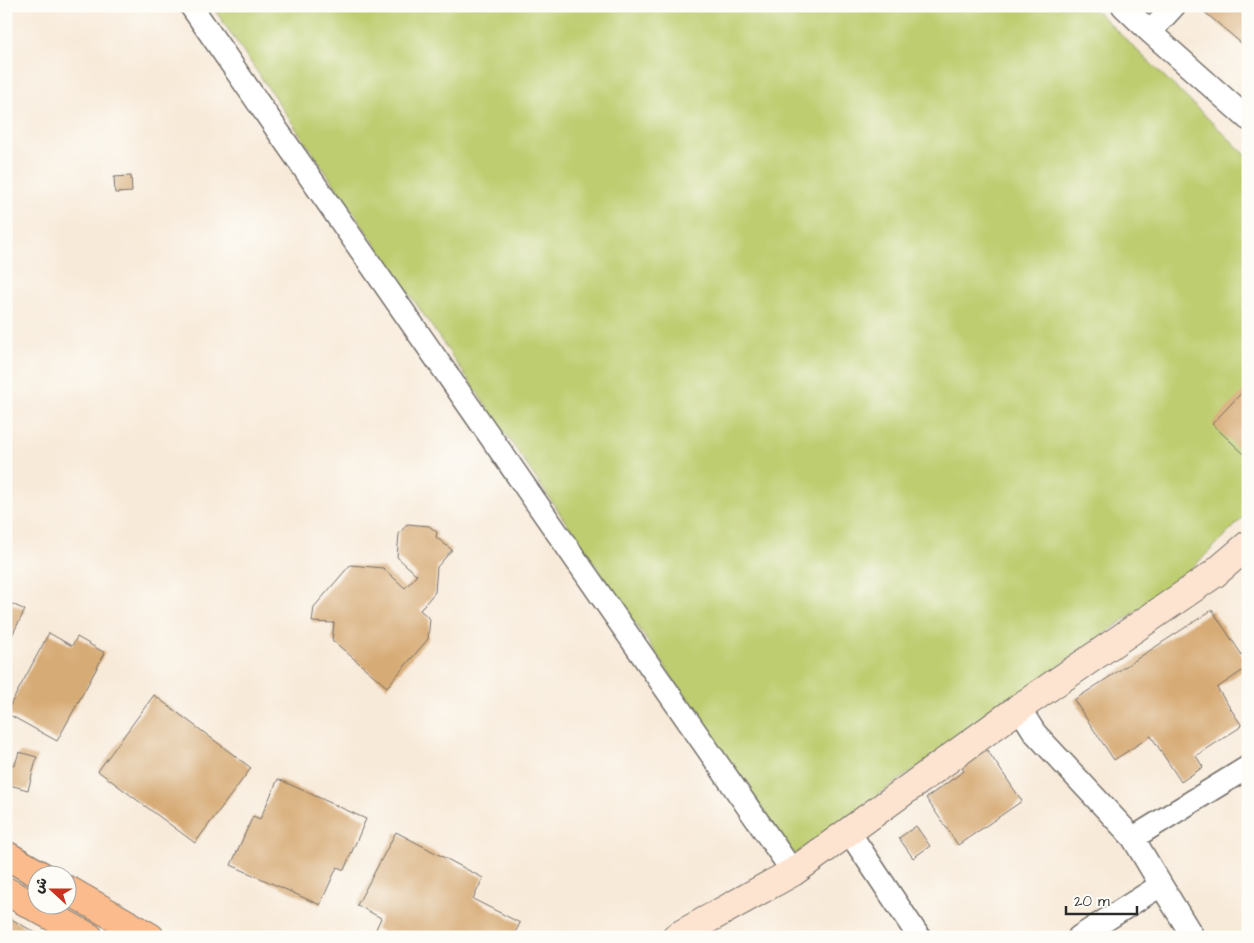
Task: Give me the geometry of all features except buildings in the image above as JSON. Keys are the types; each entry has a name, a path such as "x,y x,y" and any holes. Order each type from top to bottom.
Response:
{"highway":[{"path":"6,856 28,868"},
{"path":"6,891 89,937"},
{"path":"78,896 150,937"}],"street":[{"path":"192,6 792,872"},
{"path":"1123,6 1248,119"},
{"path":"1150,32 1174,6"},
{"path":"676,937 792,872 1019,708 1214,574 1248,545"},
{"path":"1019,708 1035,733 1133,838 1193,937"},
{"path":"1133,838 1248,767"},
{"path":"849,832 919,937"},
{"path":"1079,937 1161,885"}],"green space":[{"path":"212,6 1091,6 1248,157 1248,513 1179,581 794,855"}]}
